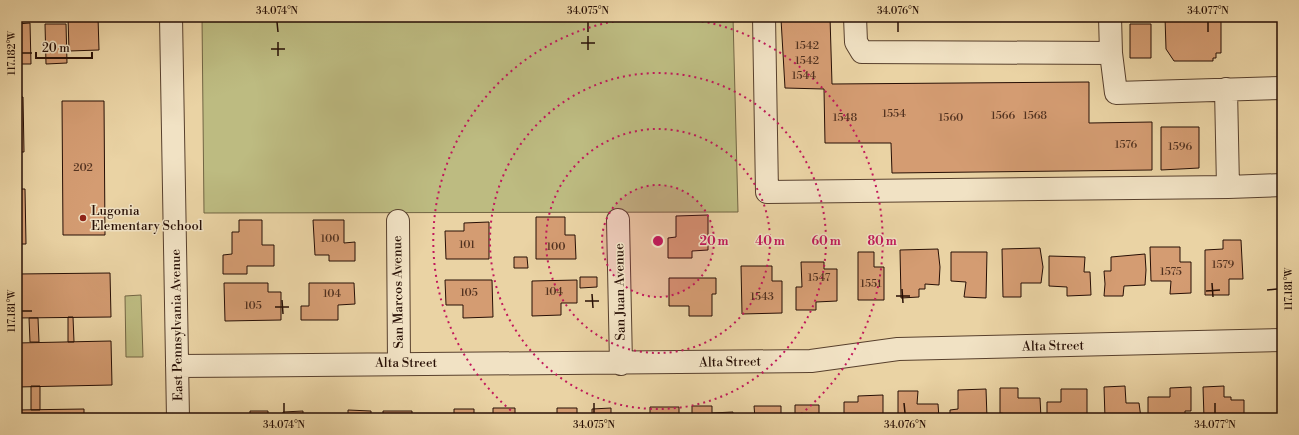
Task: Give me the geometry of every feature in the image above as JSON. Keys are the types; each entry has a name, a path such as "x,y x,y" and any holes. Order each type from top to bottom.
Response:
{"street":[{"name":"East Pennsylvania Avenue","path":"171,17 178,418"},
{"path":"764,17 767,192 1228,187 1282,185"},
{"path":"856,17 856,42 862,52 1111,53"},
{"path":"1110,17 1111,53 1116,93 1282,88"},
{"path":"1226,89 1228,187"},
{"name":"San Juan Avenue","path":"618,220 621,364"},
{"name":"San Marcos Avenue","path":"398,221 399,363"},
{"name":"Alta Street","path":"177,366 399,363 621,364 811,362 898,349 1282,340"}],"shaded area":[{"path":"202,17 733,17 738,212 204,213"},
{"path":"141,295 143,357 126,357 125,296"}],"building":[{"path":"68,17 98,17 99,50 69,51"},
{"path":"783,17 830,17 832,84 1089,82 1089,123 1152,122 1152,170 892,173 891,143 825,143 824,89 785,88 781,19"},
{"path":"1165,17 1221,17 1221,53 1216,53 1216,58 1213,58 1213,61 1174,61 1166,49"},
{"path":"30,23 31,64 17,64 17,24"},
{"path":"45,24 66,24 67,63 46,64"},
{"path":"1130,24 1151,24 1151,58 1130,58"},
{"path":"17,97 23,97 24,152 17,152"},
{"path":"62,101 104,101 105,235 63,235"},
{"path":"1161,127 1199,127 1199,168 1161,170"},
{"path":"17,189 25,189 26,244 17,244"},
{"path":"708,215 708,250 692,251 692,258 668,258 668,238 676,237 676,216"},
{"path":"536,217 565,217 565,235 575,235 576,259 536,259"},
{"path":"239,220 262,220 262,245 274,245 274,266 247,266 247,274 223,274 223,255 232,254 232,232 239,232"},
{"path":"313,220 344,220 344,243 355,242 355,261 329,261 329,255 315,255"},
{"path":"489,222 489,259 446,259 445,231 464,231 464,223"},
{"path":"1223,240 1241,240 1243,279 1229,279 1229,295 1205,295 1205,250 1223,249"},
{"path":"1150,247 1180,247 1180,262 1191,262 1191,293 1170,294 1171,281 1151,281"},
{"path":"1040,248 1043,267 1041,283 1021,283 1021,297 1003,297 1002,249"},
{"path":"938,249 940,267 939,285 925,284 925,289 919,289 919,297 901,298 900,250"},
{"path":"858,252 874,252 874,267 884,267 884,300 858,300"},
{"path":"951,252 987,252 986,298 964,297 966,282 951,281"},
{"path":"1145,254 1145,285 1124,286 1123,296 1104,296 1104,271 1111,271 1111,257"},
{"path":"1049,256 1085,257 1084,272 1090,272 1091,295 1067,296 1067,287 1049,286"},
{"path":"514,257 527,257 528,268 514,268"},
{"path":"801,262 824,262 824,269 837,269 837,301 816,302 816,310 796,310 796,287 802,287"},
{"path":"741,266 772,266 772,281 782,281 782,313 742,314"},
{"path":"110,273 111,317 17,318 17,274"},
{"path":"580,277 597,277 597,287 580,288"},
{"path":"669,278 716,278 716,294 712,294 712,316 689,316 689,306 669,306"},
{"path":"445,280 492,280 493,317 463,318 463,305 446,305"},
{"path":"577,280 577,303 561,303 561,315 532,316 532,281"},
{"path":"224,283 268,283 268,292 281,292 281,320 225,321"},
{"path":"309,283 354,283 355,304 338,305 338,320 301,320 301,306 309,306"},
{"path":"68,317 73,317 74,342 68,342"},
{"path":"29,318 38,318 39,342 30,342"},
{"path":"111,341 112,385 17,387 17,343"},
{"path":"31,386 40,386 40,410 31,410"},
{"path":"1125,386 1126,403 1139,403 1141,418 1105,418 1104,387"},
{"path":"1224,386 1224,397 1231,397 1231,400 1244,400 1244,418 1204,418 1203,387"},
{"path":"1191,387 1191,411 1185,411 1185,418 1148,418 1148,397 1170,397 1170,388"},
{"path":"1000,388 1018,388 1018,398 1040,398 1041,418 1006,418 1007,414 1000,413"},
{"path":"986,389 987,418 950,418 950,410 958,409 958,390"},
{"path":"1061,389 1087,389 1087,418 1047,418 1047,402 1061,402"},
{"path":"898,391 918,391 917,404 938,404 939,418 898,418"},
{"path":"883,395 883,418 844,418 844,402 858,402 858,396"},
{"path":"795,405 819,405 819,418 795,418"},
{"path":"692,406 712,406 712,413 733,412 733,418 692,418"},
{"path":"754,406 781,406 781,418 755,418"},
{"path":"650,407 679,407 679,418 650,418"},
{"path":"493,408 515,408 515,418 493,418"},
{"path":"557,408 577,408 577,418 557,418"},
{"path":"611,408 611,418 592,418 592,409"},
{"path":"84,409 84,418 17,418 17,410"},
{"path":"454,409 474,409 474,418 454,418"},
{"path":"348,410 371,411 371,418 348,418"},
{"path":"250,411 268,411 268,418 250,418"},
{"path":"303,411 303,418 283,418 283,412"},
{"path":"383,411 412,411 412,418 383,418"}],"place":[{"name":"Lugonia Elementary School","path":"83,218"}]}
